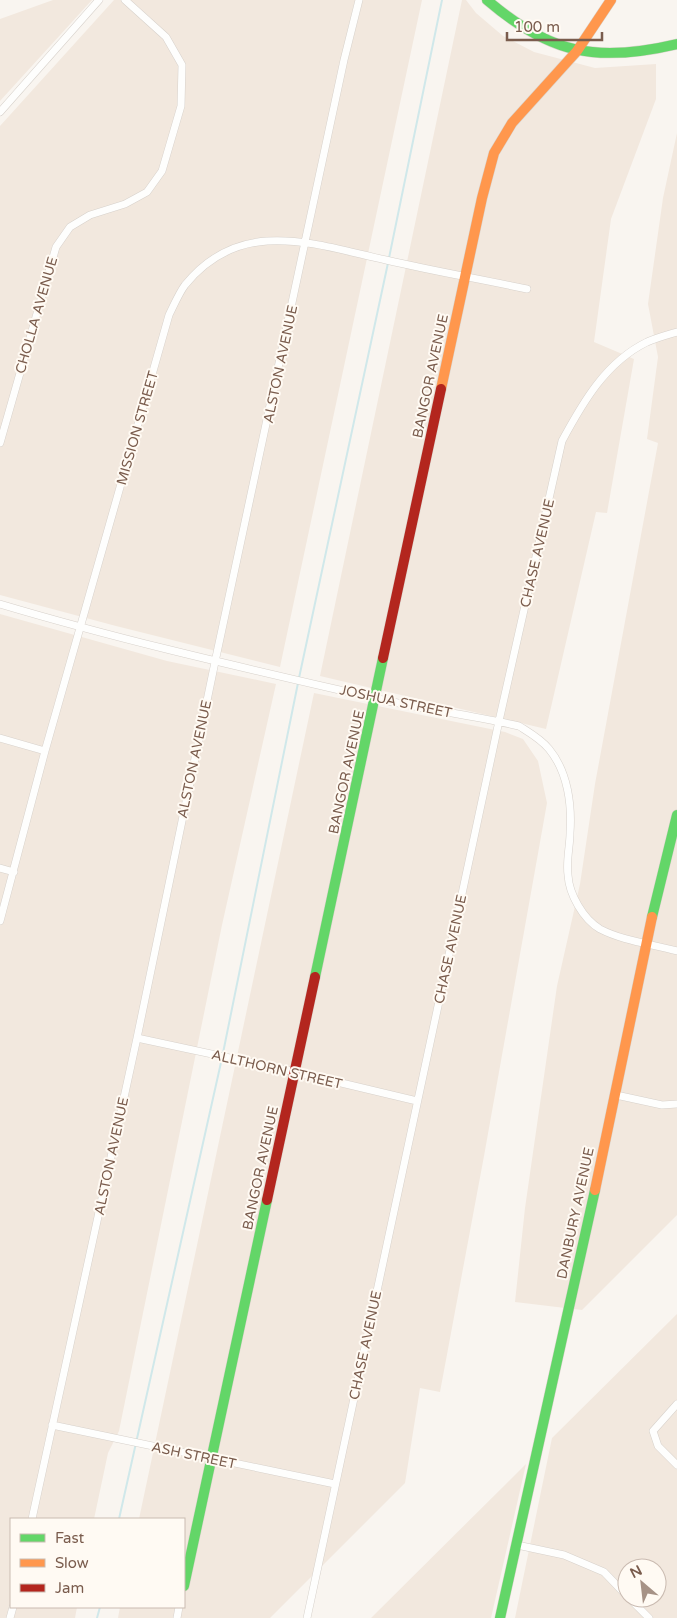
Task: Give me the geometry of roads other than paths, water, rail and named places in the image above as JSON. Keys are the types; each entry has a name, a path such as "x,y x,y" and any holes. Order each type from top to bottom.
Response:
{"street":[{"path":"0,112 99,0"},
{"name":"CHOLLA AVENUE","path":"0,443 56,247 70,227 90,215 125,204 147,192 162,171 181,106 182,65 166,37 125,0"},
{"name":"ALSTON AVENUE","path":"32,1518 137,1038 215,662 307,241 344,60 359,0"},
{"path":"487,0 513,23 528,32 577,51 616,56 648,52 677,44"},
{"name":"BANGOR AVENUE","path":"185,1581 465,278 494,153 512,123 577,51 611,0"},
{"name":"MISSION STREET","path":"0,921 45,751 169,315 185,286 205,265 231,249 265,240 307,241 465,278 527,289"},
{"name":"CHASE AVENUE","path":"307,1618 499,721 562,440 584,400 613,366 647,342 677,332"},
{"name":"JOSHUA STREET","path":"0,604 81,628 215,662 376,698 519,726 537,737 550,750 559,765 571,807 568,875 578,906 599,928 623,938 677,951"},
{"path":"0,738 45,751"},
{"name":"DANBURY AVENUE","path":"500,1618 616,1095 646,942 677,815"},
{"path":"0,868 14,872"},
{"name":"ALLTHORN STREET","path":"137,1038 417,1101"},
{"path":"616,1095 662,1105 677,1104"},
{"path":"677,1404 653,1431 658,1446 677,1465"},
{"name":"ASH STREET","path":"52,1425 336,1484"},
{"path":"517,1545 564,1555 604,1572 617,1586"},
{"path":"639,1608 649,1618"}],"waterway":[{"path":"389,258 442,0"},
{"path":"299,678 388,263"},
{"path":"223,1053 298,683"},
{"path":"119,1518 222,1058"},
{"path":"97,1618 100,1608"}]}
